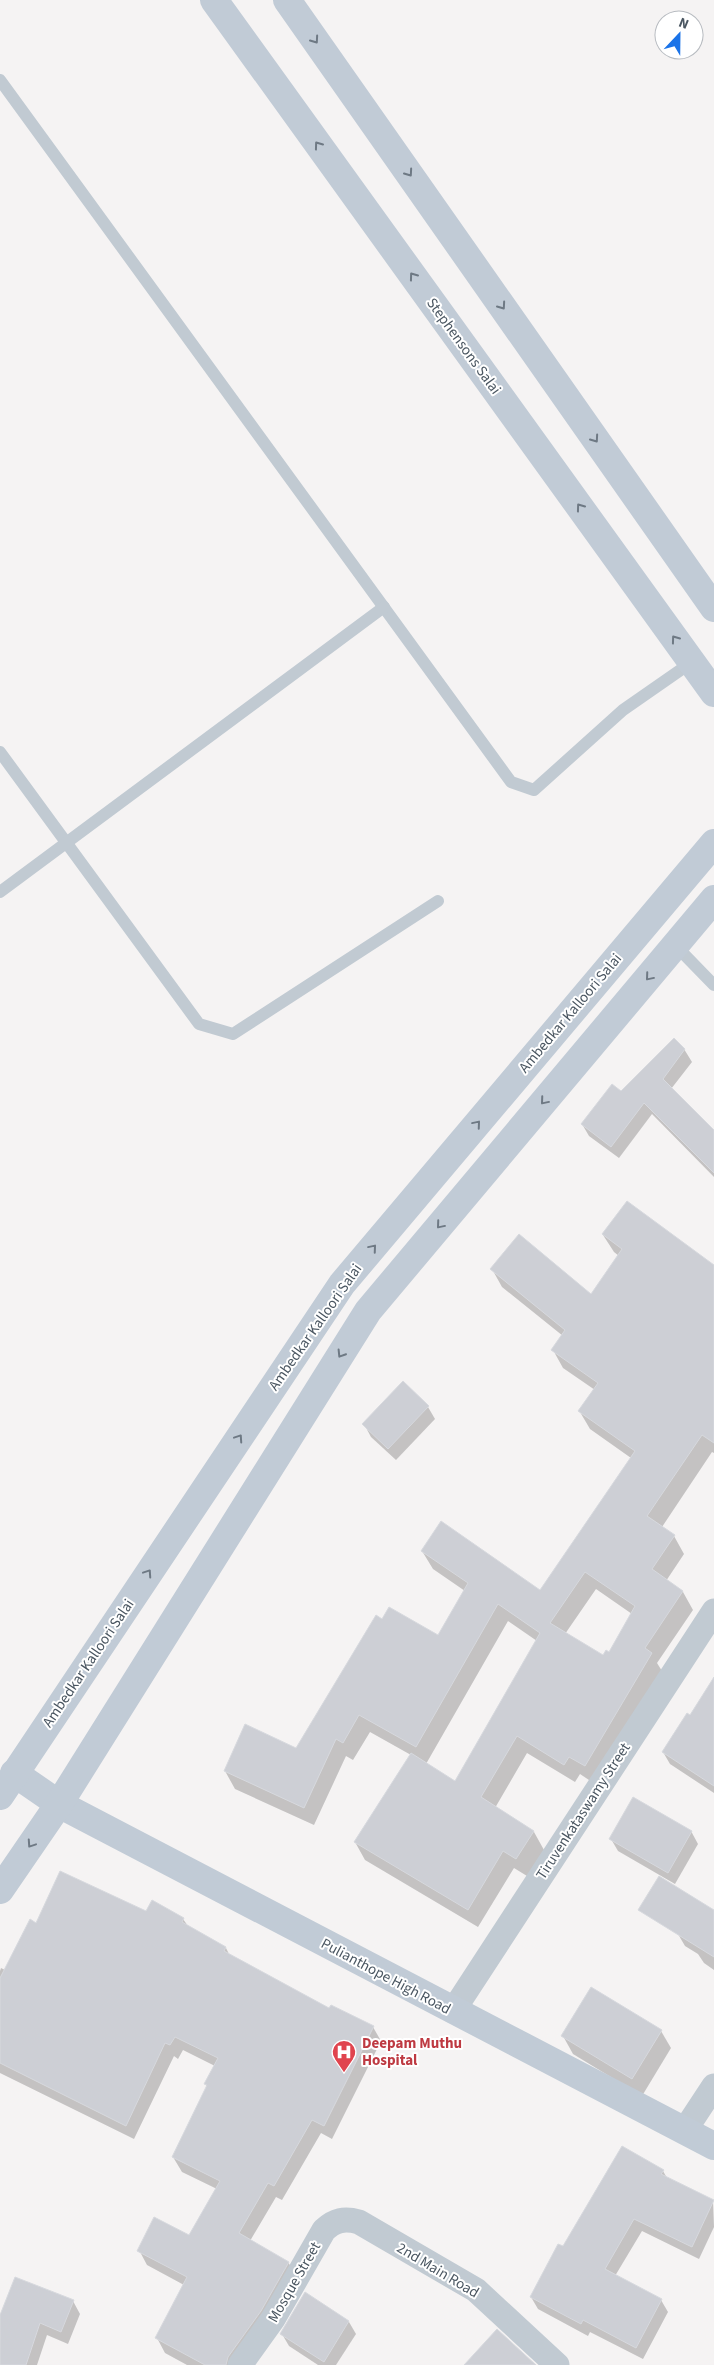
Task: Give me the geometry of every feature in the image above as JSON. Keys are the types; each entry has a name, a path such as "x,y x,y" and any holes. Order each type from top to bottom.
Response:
{"main road":[{"name":"Stephensons Salai","path":"214,0 714,693"},
{"path":"287,0 714,608"},
{"name":"Ambedkar Kalloori Salai","path":"7,1784 342,1284 714,843"},
{"path":"0,1890 59,1804 368,1311 714,899"},
{"name":"Pulianthope High Road","path":"7,1784 59,1804 714,2146"}],"street":[{"name":"Tiruvenkataswamy Street","path":"453,2011 714,1611"},
{"path":"685,2130 714,2086"},
{"name":"Mosque Street","path":"240,2365 273,2319 324,2230 333,2222 348,2219 359,2222"},
{"name":"2nd Main Road","path":"359,2222 476,2290 557,2365"}],"lane":[{"path":"0,80 511,782 534,790 624,710 692,662"},
{"path":"0,892 384,607"},
{"path":"0,752 65,843 200,1024 233,1034 438,901"},
{"path":"675,945 714,985"}],"building":[{"path":"674,1038 685,1049 663,1079 714,1130 714,1173 644,1103 611,1147 581,1124 612,1084 621,1091"},
{"path":"627,1201 714,1265 714,1443 702,1435 647,1516 675,1535 652,1569 683,1591 645,1648 652,1653 585,1766 569,1757 564,1765 517,1736 481,1797 534,1831 516,1859 503,1851 468,1910 354,1842 411,1753 455,1781 540,1633 498,1604 416,1747 359,1715 343,1743 336,1739 304,1808 224,1771 245,1724 296,1748 376,1615 382,1619 389,1607 438,1635 468,1583 421,1551 441,1521 540,1590 635,1451 578,1411 598,1383 551,1350 565,1330 490,1269 519,1234 591,1294 622,1249 602,1234","holes":["585,1572 635,1606 609,1652 606,1650 603,1655 550,1623"]},
{"path":"403,1381 429,1406 388,1449 362,1424"},
{"path":"714,1677 714,1786 662,1752 687,1713 690,1715"},
{"path":"633,1797 692,1831 668,1873 609,1839"},
{"path":"60,1871 146,1911 152,1900 184,1918 182,1922 226,1947 224,1951 329,2008 331,2005 374,2026 324,2126 312,2120 274,2186 268,2183 239,2233 289,2262 261,2311 228,2357 226,2365 205,2365 155,2338 187,2277 137,2251 154,2217 189,2235 220,2181 172,2157 207,2085 204,2084 218,2058 175,2037 170,2045 165,2043 126,2126 0,2063 0,1978 30,1919 36,1923"},
{"path":"659,1876 714,1910 714,1957 638,1910"},
{"path":"591,1987 662,2030 632,2079 561,2036"},
{"path":"622,2146 664,2170 661,2174 714,2200 692,2247 634,2219 605,2269 662,2299 636,2348 583,2320 581,2324 530,2297 558,2244 563,2246"},
{"path":"15,2277 74,2300 61,2332 40,2323 26,2365 0,2365 0,2315"},
{"path":"305,2292 349,2321 324,2362 280,2334"},
{"path":"497,2329 536,2365 464,2365"}],"place":[{"name":"Deepam Muthu Hospital","path":"344,2073"}]}
